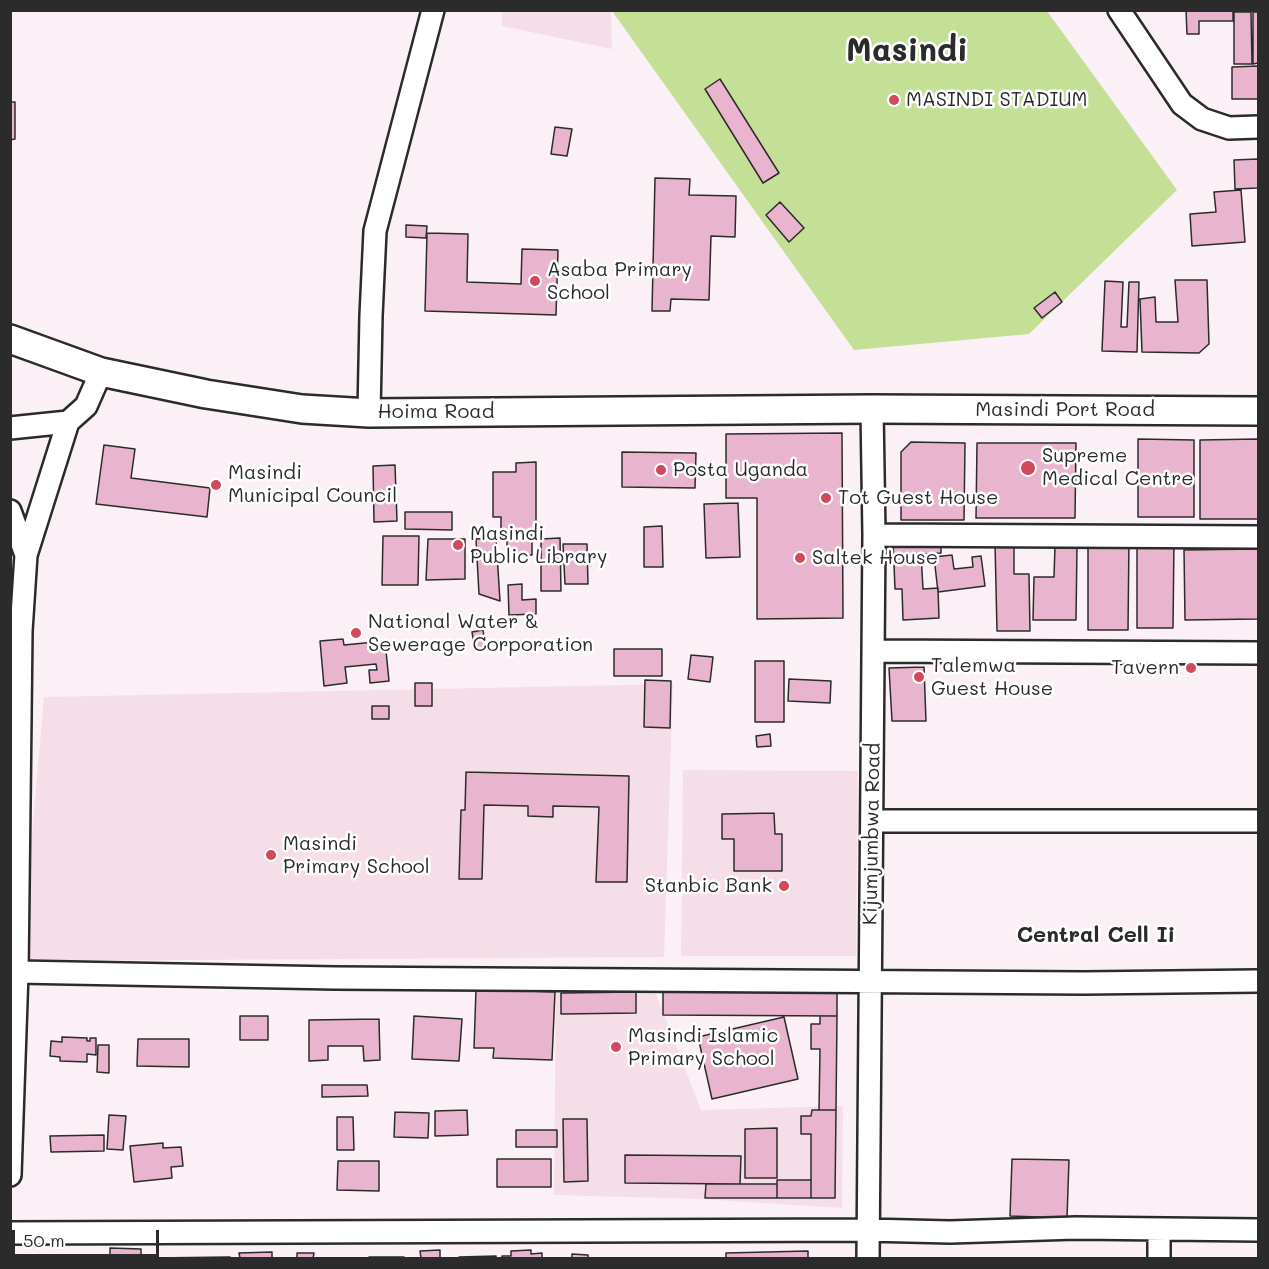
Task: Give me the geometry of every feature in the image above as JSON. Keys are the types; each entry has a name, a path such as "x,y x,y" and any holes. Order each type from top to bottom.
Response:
{"main road":[{"name":"Hoima Road","path":"10,339 101,372 196,392 302,409 369,413 872,409"},
{"name":"Masindi Port Road","path":"872,409 1258,411"}],"street":[{"path":"369,413 375,231 433,10"},
{"path":"1119,10 1182,104 1202,119 1229,128 1258,128"},
{"path":"10,1175 17,972 21,631 26,555 68,422 86,406 101,372"},
{"name":"Kijumjumbwa Road","path":"868,1258 874,535 872,409"},
{"path":"10,428 68,422"},
{"path":"10,511 26,555"},
{"path":"874,535 1258,537"},
{"path":"873,651 1258,653"},
{"path":"872,821 1258,821"},
{"path":"17,972 335,978 1084,983 1258,981"},
{"path":"10,1233 867,1230 950,1232 1076,1228 1258,1230"},
{"path":"1159,1229 1159,1258"}],"shaded area":[{"path":"502,11 611,11 612,49 502,26"},
{"path":"673,684 664,957 21,961 44,697"},
{"path":"683,770 858,771 856,956 681,956"},
{"name":"Masindi Islamic Primary School","path":"556,988 654,989 701,1110 843,1106 842,1208 700,1199 554,1195"}],"green space":[{"name":"MASINDI STADIUM","path":"612,11 1047,11 1177,190 1029,334 854,350"}],"building":[{"path":"1186,10 1233,10 1233,21 1199,21 1199,34 1187,34"},
{"path":"1234,12 1251,12 1252,64 1234,64"},
{"path":"1253,12 1258,12 1258,63 1253,64"},
{"path":"1258,66 1258,99 1232,99 1232,67"},
{"path":"720,79 779,173 763,183 705,89"},
{"path":"10,102 15,102 15,139 10,140"},
{"path":"555,127 572,129 567,156 551,154"},
{"path":"1258,159 1258,188 1235,189 1234,160"},
{"path":"655,178 690,179 689,195 736,196 735,237 711,236 709,300 671,299 670,311 652,311"},
{"path":"1241,190 1245,242 1192,246 1190,214 1216,212 1214,192"},
{"path":"780,202 804,228 789,242 766,215"},
{"path":"406,225 427,226 426,238 406,237"},
{"path":"427,233 468,234 467,282 521,284 522,249 558,250 556,315 425,311"},
{"path":"1175,280 1207,280 1209,344 1199,353 1142,352 1140,299 1155,297 1156,322 1178,322"},
{"path":"1105,281 1123,282 1121,327 1127,327 1129,282 1139,282 1137,352 1102,351"},
{"path":"1055,292 1062,302 1042,318 1034,308"},
{"name":"Saltek House","path":"842,433 843,618 757,619 757,498 726,498 726,434"},
{"path":"1138,439 1194,440 1194,517 1138,517"},
{"path":"1258,439 1258,519 1200,519 1200,440"},
{"path":"911,442 965,443 964,520 901,520 901,452"},
{"path":"977,443 1076,443 1075,518 976,518"},
{"path":"104,445 135,449 131,478 210,488 207,517 96,504"},
{"path":"622,452 696,453 695,488 622,487"},
{"path":"536,462 536,535 501,535 501,517 493,517 493,472 516,472 516,463"},
{"path":"395,465 397,521 374,522 373,466"},
{"path":"738,503 740,557 706,558 704,504"},
{"path":"405,512 452,512 452,530 405,529"},
{"path":"662,526 663,567 644,567 644,527"},
{"path":"383,536 419,536 418,585 382,585"},
{"path":"507,537 532,537 532,555 507,555"},
{"path":"496,538 500,601 479,594 476,539"},
{"path":"560,538 561,591 541,591 541,539"},
{"path":"941,538 941,553 921,554 923,589 938,588 939,618 903,620 902,589 895,589 893,540"},
{"path":"1088,538 1129,539 1128,630 1088,630"},
{"path":"428,539 465,539 465,579 426,580"},
{"path":"1137,539 1174,539 1173,628 1137,628"},
{"path":"1014,542 1014,574 1029,574 1030,631 997,631 995,543"},
{"path":"563,544 587,544 588,584 565,584"},
{"path":"1055,546 1077,546 1076,620 1033,620 1034,577 1054,577"},
{"path":"1258,549 1258,619 1185,620 1184,550"},
{"path":"952,555 954,569 973,567 972,557 981,556 985,586 938,592 934,557"},
{"path":"522,584 522,600 536,599 536,614 509,615 508,585"},
{"path":"483,630 486,650 475,651 472,632"},
{"path":"343,639 344,645 385,641 389,681 370,683 369,670 377,670 376,664 345,667 347,683 324,686 320,641"},
{"path":"614,649 662,649 662,676 614,676"},
{"path":"691,655 713,657 710,682 688,679"},
{"path":"755,661 784,661 784,722 755,722"},
{"path":"924,667 926,721 892,721 889,668"},
{"path":"789,679 831,681 830,703 788,701"},
{"path":"645,680 671,681 670,728 644,727"},
{"path":"415,683 432,683 432,706 415,706"},
{"path":"372,706 389,706 389,719 372,719"},
{"path":"770,734 771,746 757,747 756,736"},
{"path":"466,772 629,776 627,882 596,882 599,807 553,806 553,817 528,816 528,806 484,805 482,879 459,879 461,810 465,810"},
{"path":"774,813 775,834 782,834 782,871 734,871 734,839 722,839 722,814"},
{"path":"476,989 555,992 552,1060 493,1058 494,1048 474,1048"},
{"path":"663,991 837,992 837,1016 663,1015"},
{"path":"636,992 636,1013 561,1014 561,993"},
{"path":"240,1016 268,1016 268,1040 240,1040"},
{"path":"414,1016 462,1019 459,1061 412,1059"},
{"path":"820,1016 837,1016 836,1110 819,1110 820,1049 811,1049 811,1024 820,1024"},
{"path":"784,1017 798,1079 712,1099 698,1037"},
{"path":"379,1019 380,1060 364,1061 363,1046 328,1046 328,1060 309,1061 309,1020"},
{"path":"62,1037 87,1038 87,1041 90,1041 90,1038 96,1038 96,1055 87,1054 87,1062 60,1061 60,1057 50,1056 51,1041 62,1042"},
{"path":"138,1039 189,1039 189,1067 137,1066"},
{"path":"98,1045 109,1045 109,1073 97,1072"},
{"path":"322,1085 367,1085 368,1096 322,1097"},
{"path":"467,1110 468,1135 435,1136 435,1111"},
{"path":"812,1110 836,1110 835,1198 811,1198 811,1134 801,1134 801,1116 811,1116"},
{"path":"395,1112 429,1113 428,1138 394,1137"},
{"path":"109,1115 126,1116 123,1150 107,1149"},
{"path":"337,1117 353,1117 354,1150 337,1150"},
{"path":"563,1119 587,1119 588,1181 564,1182"},
{"path":"777,1128 777,1178 745,1178 745,1129"},
{"path":"516,1130 557,1130 557,1147 516,1147"},
{"path":"104,1135 104,1151 51,1152 50,1136"},
{"path":"163,1143 163,1148 181,1147 183,1166 171,1167 172,1178 134,1182 130,1146"},
{"path":"625,1155 741,1156 740,1184 625,1183"},
{"path":"497,1159 551,1159 551,1187 497,1187"},
{"path":"1012,1159 1069,1160 1067,1218 1010,1216"},
{"path":"338,1161 379,1161 379,1191 337,1190"},
{"path":"777,1180 811,1180 811,1198 777,1198"},
{"path":"706,1184 777,1184 777,1198 705,1198"},
{"path":"110,1248 141,1249 141,1258 110,1258"},
{"path":"440,1250 440,1258 421,1258 420,1251"},
{"path":"531,1250 531,1254 542,1253 542,1258 502,1258 502,1256 511,1256 511,1251"},
{"path":"808,1251 808,1258 726,1258 726,1253"},
{"path":"272,1252 272,1258 240,1258 239,1253"},
{"path":"297,1253 314,1253 313,1258 297,1258"},
{"path":"572,1254 588,1255 588,1258 572,1258"},
{"path":"496,1256 496,1258 459,1258 459,1257"},
{"path":"230,1257 230,1258 152,1258"},
{"path":"404,1257 404,1258 369,1258"}],"place":[{"name":"MASINDI STADIUM","path":"894,100"},
{"name":"Asaba Primary School","path":"535,281"},
{"name":"Supreme Medical Centre","path":"1028,468"},
{"name":"Posta Uganda","path":"661,470"},
{"name":"Masindi Municipal Council","path":"216,485"},
{"name":"Tot Guest House","path":"826,498"},
{"name":"Masindi Public Library","path":"458,545"},
{"name":"Saltek House","path":"800,558"},
{"name":"National Water & Sewerage Corporation","path":"356,633"},
{"name":"Tavern","path":"1191,668"},
{"name":"Talemwa Guest House","path":"919,677"},
{"name":"Masindi Primary School","path":"271,855"},
{"name":"Stanbic Bank","path":"784,886"},
{"name":"Masindi Islamic Primary School","path":"616,1047"}],"district":[{"name":"Masindi","path":"907,51"},
{"name":"Central Cell Ii","path":"1096,935"}]}
